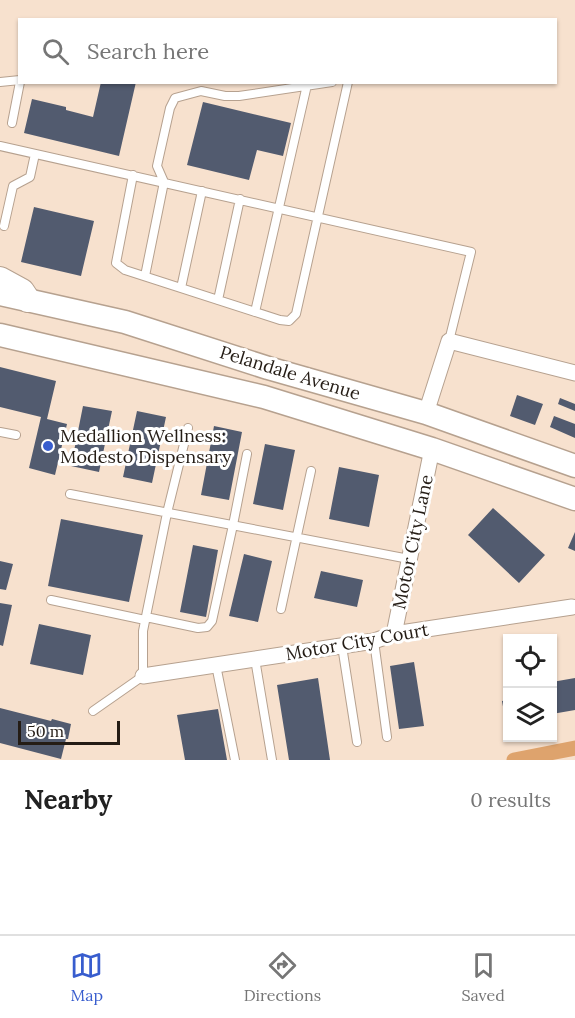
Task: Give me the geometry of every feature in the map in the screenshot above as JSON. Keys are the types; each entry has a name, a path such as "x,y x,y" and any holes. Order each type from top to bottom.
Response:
{"main road":[{"path":"0,279 22,291 28,300"},
{"name":"Pelandale Avenue","path":"0,294 125,322 268,368 426,413 575,466"},
{"name":"Pelandale Avenue","path":"0,335 264,397 432,449 575,499"}],"street":[{"path":"426,413 449,341 575,373"},
{"name":"Motor City Lane","path":"394,634 432,449"},
{"name":"Motor City Court","path":"143,676 374,641 394,634 573,607"}],"lane":[{"path":"0,82 18,81"},
{"path":"12,123 19,84"},
{"path":"145,276 164,183 157,166 170,108 175,98 201,91 225,96 239,96 315,84"},
{"path":"133,175 116,263 125,270 289,321 296,314 348,84"},
{"path":"255,312 307,85"},
{"path":"0,146 471,252 449,341"},
{"path":"4,226 13,186 30,177 35,153"},
{"path":"182,288 202,191"},
{"path":"218,300 240,200"},
{"path":"93,711 143,676 145,618 188,428"},
{"path":"0,432 16,435"},
{"path":"51,600 198,628 207,627 212,621 247,454"},
{"path":"282,609 311,471"},
{"path":"70,494 409,559"},
{"path":"374,641 387,737"},
{"path":"342,646 357,742"},
{"path":"255,659 272,760"},
{"path":"216,665 235,760"}],"building":[{"path":"101,84 136,84 119,156 24,133 32,99 66,107 66,110 93,117"},
{"path":"203,102 291,123 283,156 257,150 249,180 187,165"},
{"path":"34,207 94,221 81,276 21,262"},
{"path":"0,367 56,381 47,419 67,424 55,475 29,468 41,417 0,407"},
{"path":"517,395 543,404 535,425 510,416"},
{"path":"560,398 575,404 575,411 558,404"},
{"path":"83,406 112,411 99,472 71,466"},
{"path":"137,411 166,417 152,483 123,477"},
{"path":"554,416 575,424 575,438 550,427"},
{"path":"214,426 242,432 229,500 201,495"},
{"path":"265,444 295,450 283,510 253,504"},
{"path":"339,467 379,475 369,527 329,519"},
{"path":"493,508 545,555 519,583 468,535"},
{"path":"61,519 143,535 129,602 48,586"},
{"path":"575,532 575,551 568,548"},
{"path":"193,545 218,550 206,617 180,612"},
{"path":"244,554 272,561 258,622 229,616"},
{"path":"0,561 13,564 6,590 0,589"},
{"path":"321,571 363,580 357,607 314,598"},
{"path":"0,603 12,605 3,646 0,645"},
{"path":"39,624 91,635 83,675 30,664"},
{"path":"414,662 424,726 399,729 390,666"},
{"path":"318,678 330,760 289,760 277,685"},
{"path":"575,678 575,710 557,713 557,681"},
{"path":"0,708 71,724 61,759 0,743"},
{"path":"218,709 227,760 185,760 177,715"}],"waterway":[{"path":"514,760 575,748"}],"place":[{"name":"Medallion Wellness: Modesto Dispensary","path":"48,446"}]}
